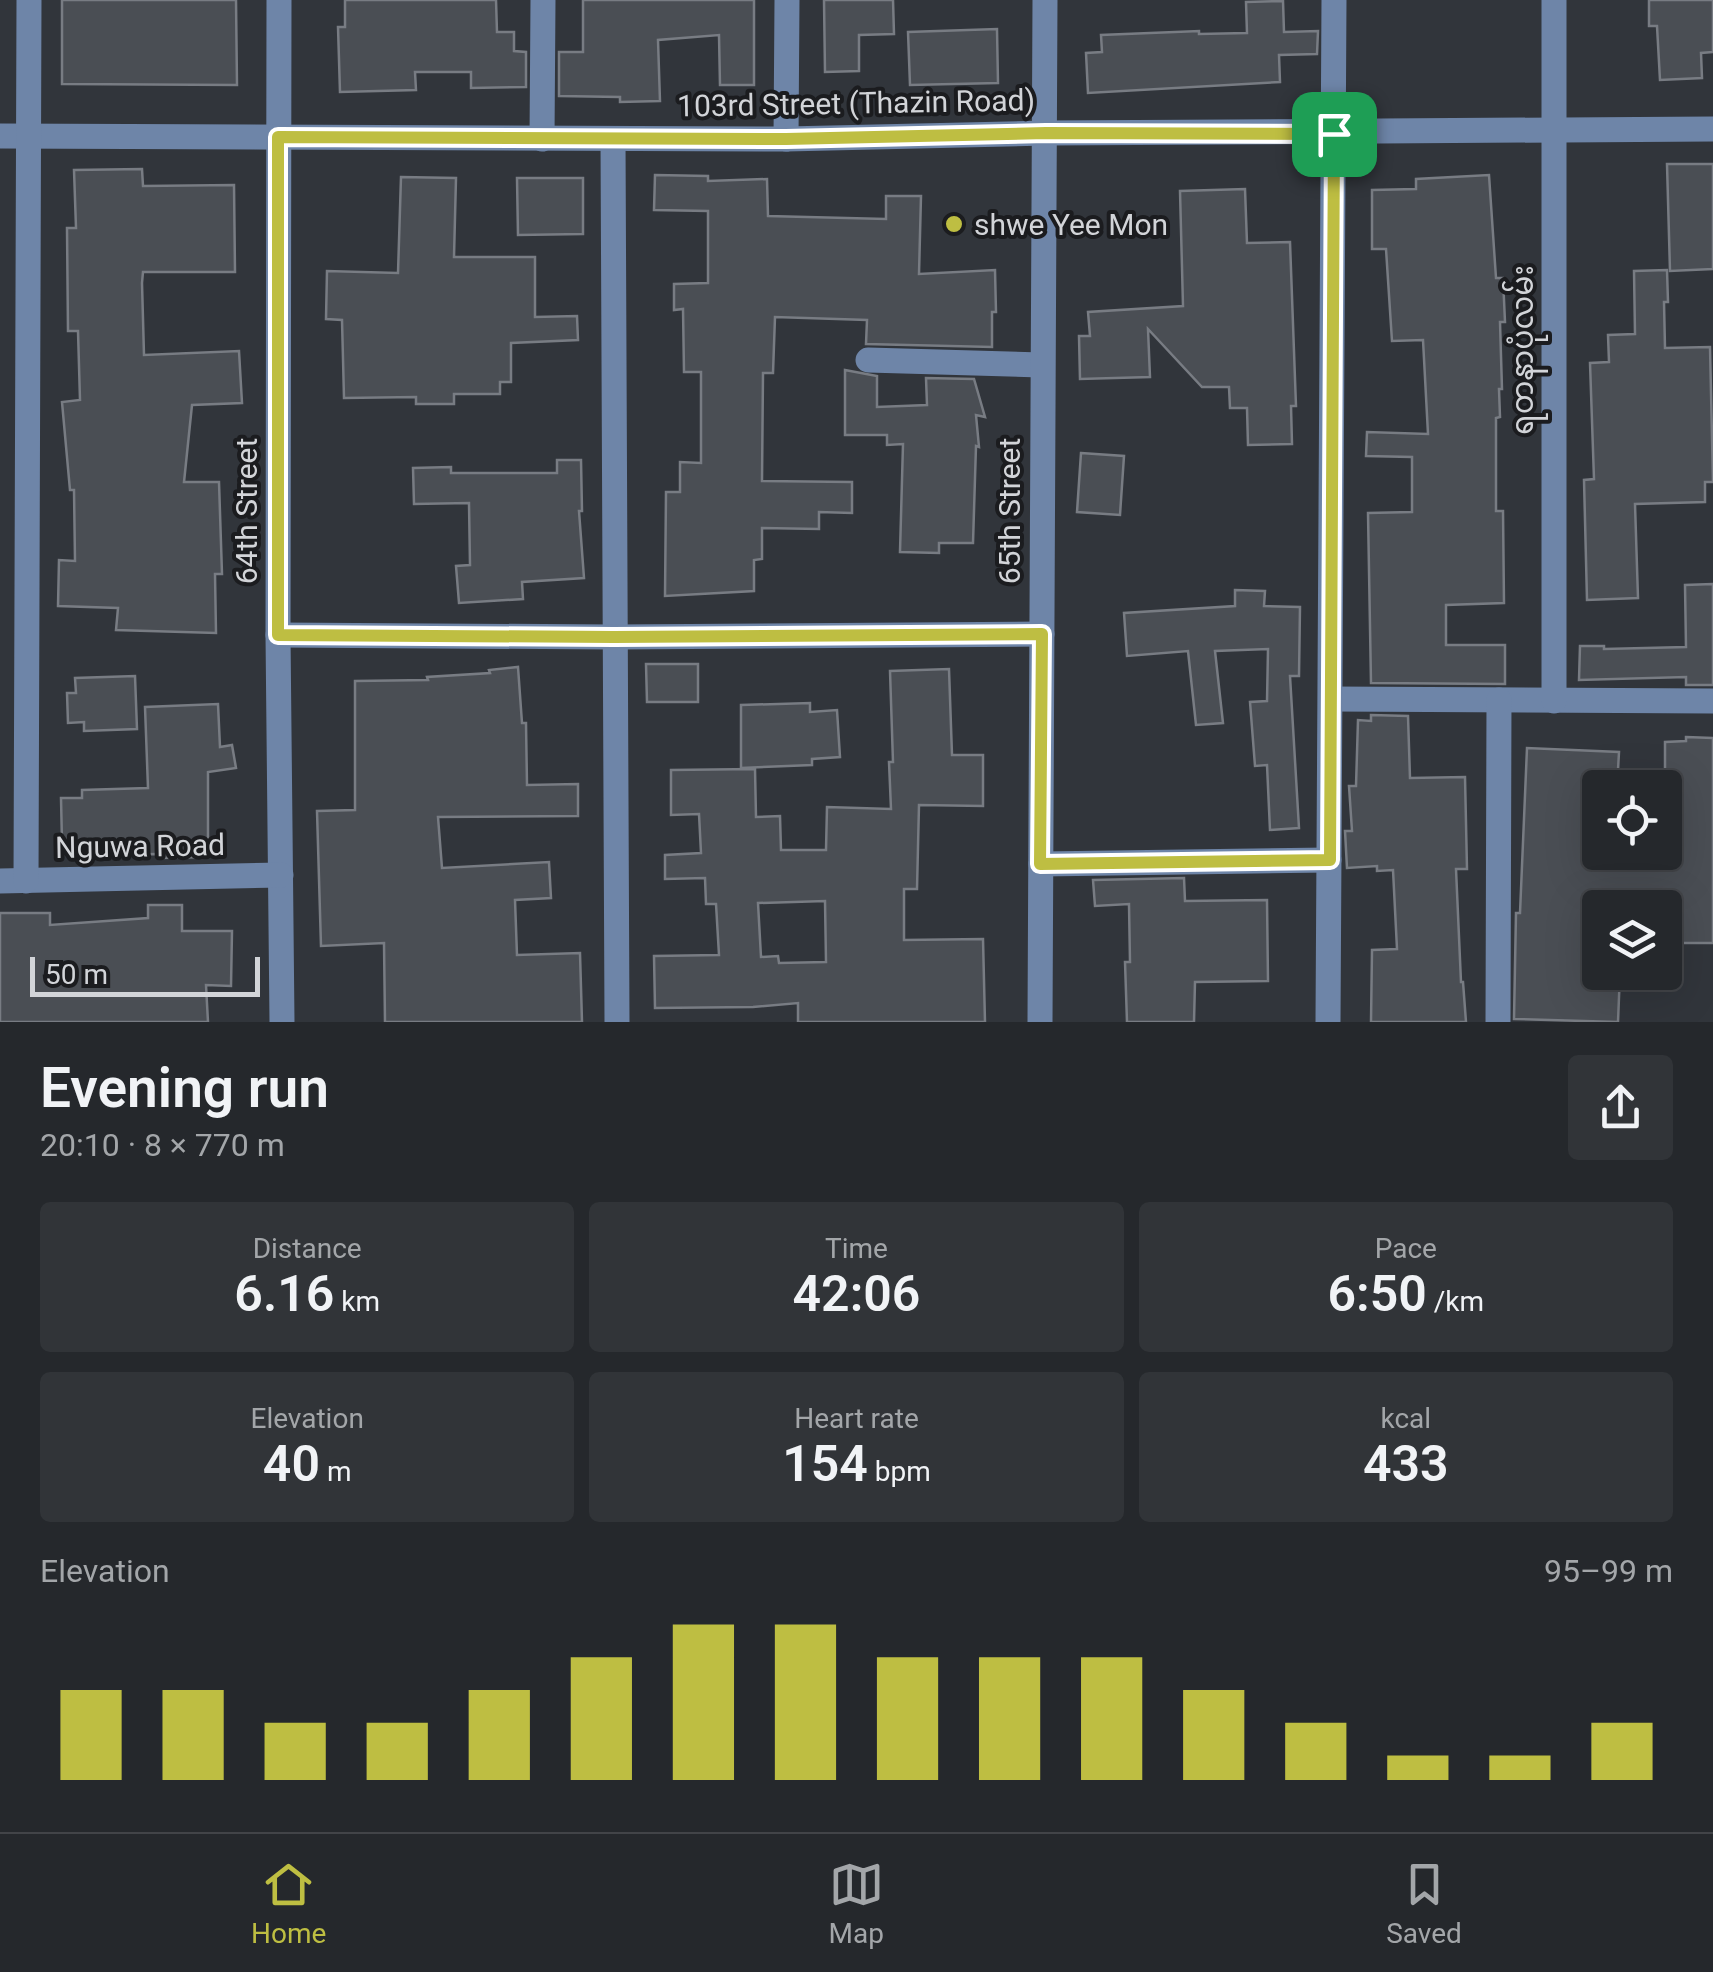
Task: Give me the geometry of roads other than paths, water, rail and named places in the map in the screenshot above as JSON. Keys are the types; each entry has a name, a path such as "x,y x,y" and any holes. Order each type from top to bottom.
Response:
{"street":[{"path":"13,881 29,0"},
{"name":"64th Street","path":"279,0 282,1022"},
{"path":"542,138 543,0"},
{"path":"786,0 786,139"},
{"name":"65th Street","path":"1040,1022 1044,0"},
{"path":"1328,1022 1334,0"},
{"name":"ရတနာပုံလမ်း","path":"1554,0 1554,701"},
{"name":"103rd Street (Thazin Road)","path":"0,136 786,139 1046,133 1713,129"},
{"path":"613,139 617,1022"},
{"path":"868,360 1041,366"},
{"path":"278,635 1042,634"},
{"path":"1330,700 1713,700"},
{"path":"1498,1022 1499,700"},
{"path":"1040,864 1330,860"},
{"name":"Nguwa Road","path":"13,881 281,875"}],"place":[{"name":"shwe Yee Mon","path":"954,224"}]}
